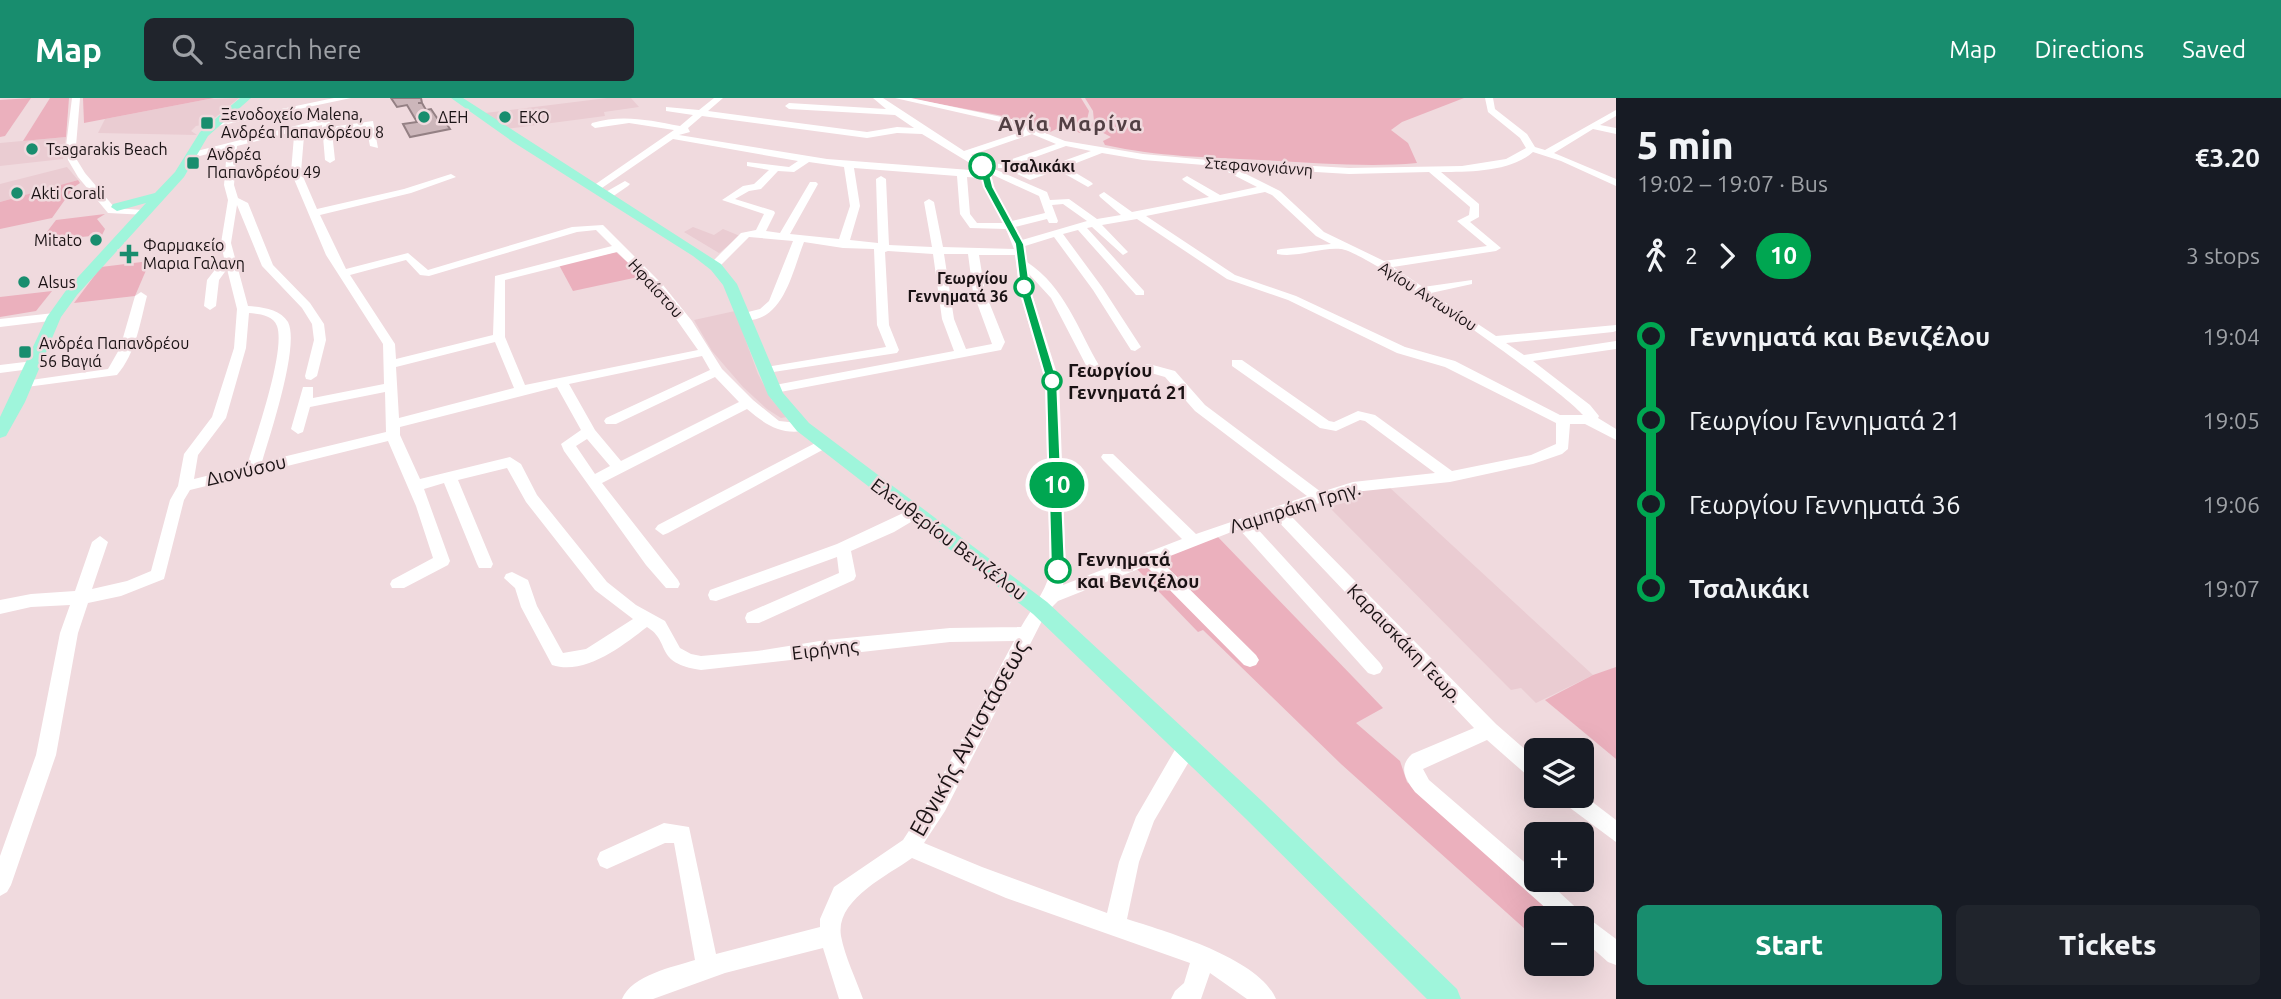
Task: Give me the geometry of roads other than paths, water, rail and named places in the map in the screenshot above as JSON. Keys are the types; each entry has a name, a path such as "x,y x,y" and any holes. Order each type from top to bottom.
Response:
{"main road":[{"path":"0,432 54,317 123,234 180,174 200,138 246,98"},
{"name":"Ελευθερίου Βενιζέλου","path":"456,98 714,266 730,284 766,372 782,403 803,427 916,512 1046,602 1186,747 1447,999"},
{"path":"123,234 112,208 157,197"}],"street":[{"path":"76,98 70,151 75,166 112,208 144,211"},
{"path":"213,124 347,98"},
{"path":"601,192 719,98"},
{"path":"878,98 987,172 1043,194 1049,215 1135,347"},
{"name":"Στεφανογιάννη","path":"899,98 997,118 1067,144 1143,157 1219,164 1349,171 1466,169 1495,165 1523,156 1531,149"},
{"path":"1489,98 1490,108 1524,136 1531,149 1547,153 1616,183"},
{"path":"324,102 330,160"},
{"path":"789,106 855,108 901,113"},
{"path":"669,109 867,135 897,130 924,131"},
{"path":"1547,153 1614,113"},
{"path":"595,125 627,120 699,133"},
{"path":"192,155 295,130 326,126 370,124 375,146"},
{"path":"1594,126 1616,131"},
{"path":"295,130 299,138 296,170 332,255 389,344 393,430 442,561 440,565 398,584"},
{"path":"962,155 1034,130"},
{"path":"671,136 730,148 962,173 987,172 1067,144"},
{"path":"186,486 191,454 219,418 240,348 243,309 229,259 227,235 233,200 229,185 233,146"},
{"path":"1005,164 1030,177 1103,149"},
{"path":"750,164 792,170 809,158"},
{"path":"843,245 852,223 855,206 848,162"},
{"name":"Αγίου Αντωνίου","path":"1219,164 1268,188 1317,232 1383,265 1522,359 1585,408 1592,416 1590,420"},
{"path":"1060,167 1088,184"},
{"path":"1383,265 1496,248 1462,221 1474,217 1475,206 1430,168"},
{"path":"759,234 770,213 727,200 747,188 757,187 775,169"},
{"path":"1604,177 1616,169"},
{"path":"987,172 990,190 1010,226 1020,253 1058,301 1095,370 1102,374 1111,372"},
{"path":"962,173 965,214 979,227 991,253"},
{"path":"314,213 421,181 451,177"},
{"path":"881,178 883,326 902,366"},
{"path":"1187,179 1217,198"},
{"path":"601,192 625,184"},
{"path":"782,238 813,184"},
{"path":"714,266 745,235 759,234 908,250 1020,253 1060,232 1080,226 1136,217 1268,188"},
{"path":"1104,195 1226,274 1292,298 1401,350 1450,364 1563,421 1590,420 1616,435"},
{"path":"233,200 243,203 270,270 306,306 318,324 320,340 298,429"},
{"path":"1047,203 1065,201 1095,223 1123,252"},
{"path":"929,202 951,335 962,354"},
{"path":"979,227 1010,226 1049,215"},
{"path":"1080,226 1140,293"},
{"path":"343,273 408,256 424,273 429,273 586,227 601,229 619,248"},
{"path":"907,234 908,250"},
{"path":"744,317 764,312 774,303 799,240"},
{"path":"1281,252 1341,246"},
{"name":"Ηφαίστου","path":"521,390 499,337 501,276 619,248 659,287 688,324 717,371 748,403 774,424 803,427"},
{"path":"775,389 993,349 999,342 979,292 973,253"},
{"name":"Εθνικής Αντιστάσεως","path":"830,935 831,919 842,895 909,847 938,804 1026,634 1046,602 1058,573 1053,388 1026,294 1020,253"},
{"path":"210,306 213,281 229,259"},
{"path":"1421,290 1468,282"},
{"path":"24,385 112,372 117,367 130,337 141,296"},
{"path":"243,309 258,310 275,317 282,323 285,337 283,357 253,469"},
{"path":"0,323 54,317"},
{"path":"1494,340 1613,328"},
{"path":"391,364 499,337"},
{"path":"1522,359 1616,345"},
{"path":"766,372 893,350"},
{"name":"Διονύσου","path":"0,608 29,600 81,597 128,587 158,575 177,500 186,486 393,430 521,390 704,352"},
{"path":"1237,363 1325,425 1336,427 1357,415 1370,418 1450,477"},
{"path":"0,369 33,366"},
{"path":"1149,368 1170,374 1200,408 1321,499"},
{"path":"611,421 717,371"},
{"path":"561,382 589,432 619,468"},
{"path":"308,390 391,387"},
{"path":"593,481 748,403"},
{"name":"Λαμπράκη Γρηγ.","path":"1046,602 1242,522 1364,485 1450,477 1524,462 1558,451 1563,443 1563,421"},
{"path":"589,432 568,444 652,561 673,584"},
{"path":"663,529 823,444"},
{"path":"1108,457 1194,541"},
{"name":"Ειρήνης","path":"449,477 510,462 516,467 531,498 601,586 630,610 659,626 674,653 687,661 701,663 757,658 826,647 950,635 1026,634"},
{"path":"414,486 449,477 485,564"},
{"name":"Καραισκάκη Γεωρ.","path":"1277,511 1489,730 1524,761"},
{"path":"716,595 843,548 889,528 916,512"},
{"path":"1242,522 1374,667"},
{"path":"0,885 46,755 66,645 100,542"},
{"path":"753,618 848,576 843,548"},
{"path":"1149,559 1250,660"},
{"path":"512,578 522,584 529,607 558,660 571,662 622,637 646,617"},
{"path":"1489,730 1417,762 1413,769 1414,775 1422,786 1454,815 1560,906"},
{"path":"1115,926 1129,862 1142,826 1186,747"},
{"path":"1585,808 1616,832"},
{"path":"607,859 664,833 682,834 708,968"},
{"path":"909,847 960,871 1203,955 1244,981 1264,999"},
{"path":"634,999 636,995 662,984 708,968 830,935 851,999"},
{"path":"1594,935 1616,954"},
{"path":"1184,999 1194,990 1203,955"}],"place":[{"name":"ΔΕΗ","path":"424,117"},
{"name":"EKO","path":"505,117"},
{"name":"Ξενοδοχείο Malena, Ανδρέα Παπανδρέου 8","path":"207,123"},
{"name":"Tsagarakis Beach","path":"32,149"},
{"name":"Ανδρέα Παπανδρέου 49","path":"193,163"},
{"name":"Τσαλικάκι","path":"982,166"},
{"name":"Akti Corali","path":"17,193"},
{"name":"Mitato","path":"96,240"},
{"name":"Φαρμακείο Μαρια Γαλανη","path":"129,254"},
{"name":"Alsus","path":"24,282"},
{"name":"Γεωργίου Γεννηματά 36","path":"1024,287"},
{"name":"Ανδρέα Παπανδρέου 56 Βαγιά","path":"25,352"},
{"name":"Γεωργίου Γεννηματά 21","path":"1052,381"},
{"name":"Γεννηματά και Βενιζέλου","path":"1058,570"}],"district":[{"name":"Αγία Μαρίνα","path":"1071,124"}]}
